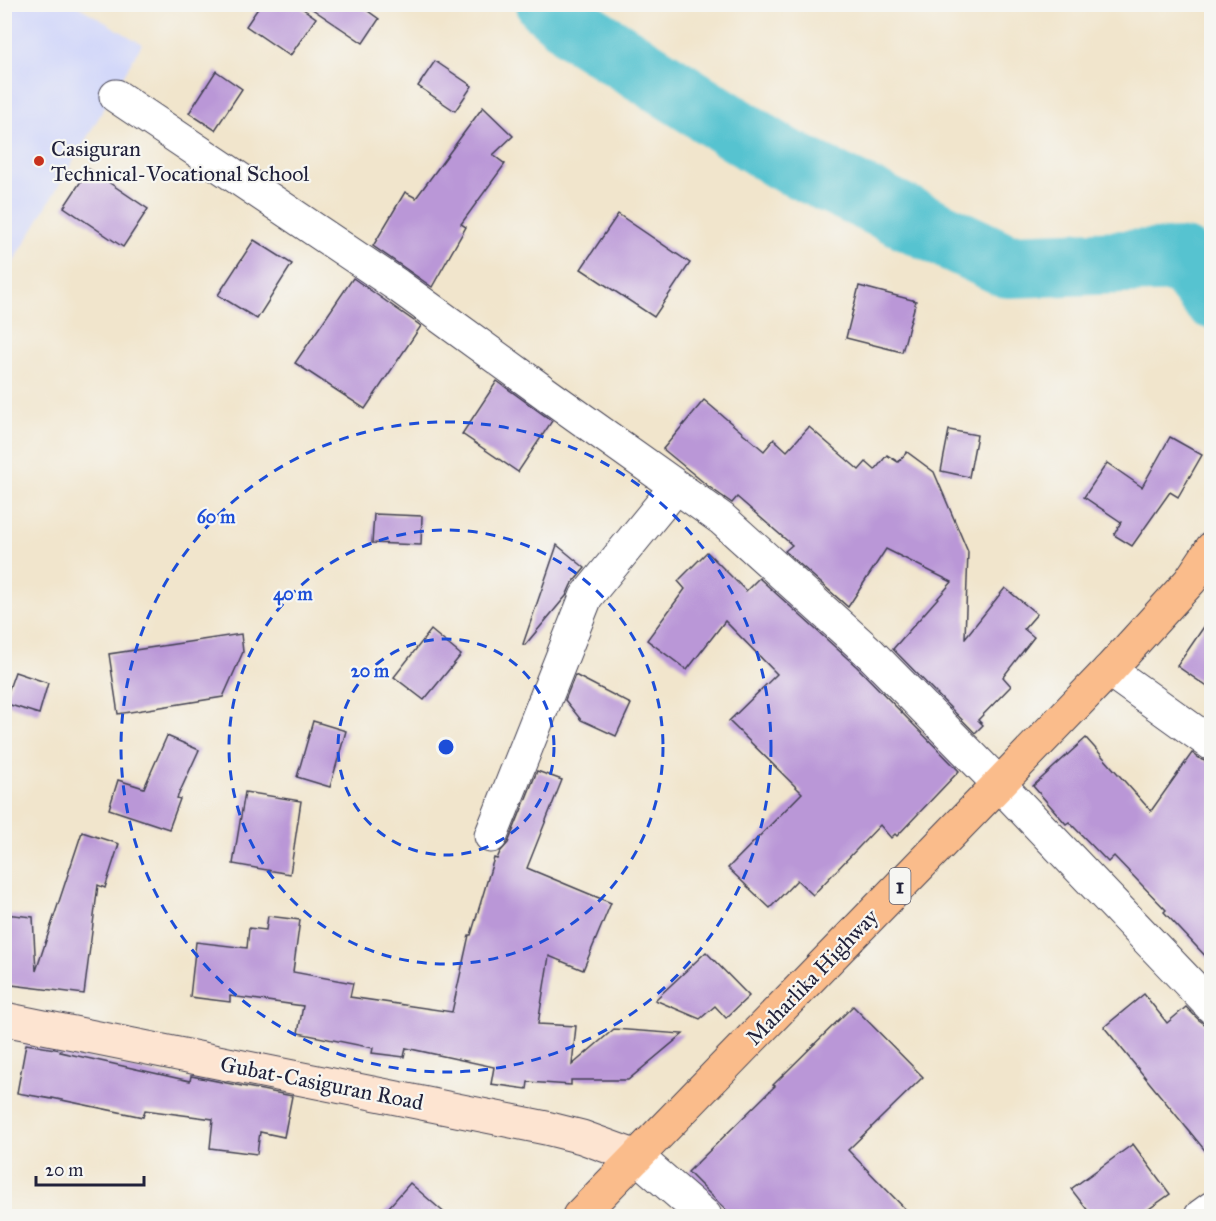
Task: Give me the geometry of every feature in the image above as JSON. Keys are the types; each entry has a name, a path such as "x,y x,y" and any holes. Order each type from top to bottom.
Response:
{"highway":[{"name":"Maharlika Highway","path":"579,1216 1108,669 1190,581 1212,548"}],"main road":[{"name":"Gubat-Casiguran Road","path":"4,1019 546,1128 582,1137 637,1157"}],"street":[{"path":"116,96 397,285 722,519 870,653 1212,1007"},
{"path":"491,836 586,597 676,487"},
{"path":"1108,669 1212,744"},
{"path":"637,1157 705,1216"},
{"path":"1201,1216 1212,1208"}],"shaded area":[{"name":"Casiguran Technical-Vocational School","path":"5,5 76,5 142,44 5,277"}],"building":[{"path":"261,4 296,4 316,18 290,56 246,26"},
{"path":"305,4 358,4 379,19 363,43"},
{"path":"435,61 472,86 455,111 418,86"},
{"path":"216,71 242,89 215,130 189,113"},
{"path":"483,107 513,136 493,155 505,164 461,224 466,227 432,287 373,246 405,192 416,198"},
{"path":"89,169 148,209 123,247 64,207"},
{"path":"618,214 690,263 654,317 581,269"},
{"path":"254,240 292,264 257,319 218,295"},
{"path":"353,278 421,326 365,409 295,363"},
{"path":"859,286 916,301 902,352 846,338"},
{"path":"497,381 552,421 518,472 462,434"},
{"path":"704,400 764,451 774,439 787,451 809,427 859,470 866,462 875,470 887,455 898,462 907,452 934,472 968,552 965,638 1005,588 1037,614 1024,629 1034,637 1003,677 1011,686 978,720 983,725 975,733 893,649 952,582 886,549 848,607 785,551 792,545 737,497 732,503 663,449"},
{"path":"949,430 977,435 969,477 941,471"},
{"path":"1170,437 1202,455 1178,497 1170,492 1132,546 1114,535 1121,522 1084,497 1107,463 1142,487"},
{"path":"374,514 422,516 421,545 372,543"},
{"path":"557,545 585,568 571,585 566,596 525,645 523,644"},
{"path":"707,552 746,591 759,578 857,667 959,771 897,836 895,834 891,838 880,825 813,895 797,880 770,908 728,868 802,793 729,721 777,674 725,621 687,670 647,640 685,589 678,581"},
{"path":"1212,615 1212,690 1177,666"},
{"path":"431,630 461,655 424,700 394,677"},
{"path":"241,634 243,652 223,697 118,714 109,654"},
{"path":"15,672 48,683 39,714 4,703"},
{"path":"575,675 631,704 616,736 581,720 565,700"},
{"path":"313,721 346,731 330,787 297,777"},
{"path":"167,736 199,750 177,798 180,799 169,829 109,809 118,780 144,788"},
{"path":"1086,738 1151,811 1192,753 1212,763 1212,963 1164,912 1166,910 1114,856 1108,862 1069,822 1066,824 1033,786"},
{"path":"537,771 562,780 527,868 611,903 583,970 549,956 538,1024 576,1026 572,1065 614,1029 683,1034 628,1080 571,1080 571,1085 528,1082 527,1089 491,1084 494,1067 406,1048 404,1057 372,1053 373,1048 298,1033 303,1006 230,996 230,1002 190,997 196,942 247,948 249,928 266,930 268,916 300,920 293,972 353,983 350,997 452,1012 469,935 471,935 494,858 497,859 508,843"},
{"path":"245,792 301,801 290,874 233,864"},
{"path":"82,832 119,844 105,888 98,885 84,994 4,984 4,914 33,917 36,971"},
{"path":"706,952 749,996 726,1018 715,1006 700,1019 655,1000"},
{"path":"1144,994 1167,1023 1186,1007 1206,1025 1212,1025 1212,1159 1104,1027"},
{"path":"853,1006 923,1077 848,1150 912,1216 732,1216 688,1172"},
{"path":"26,1044 61,1050 60,1052 190,1081 191,1076 292,1096 284,1137 260,1132 257,1154 210,1148 213,1119 145,1110 143,1117 17,1093"},
{"path":"1133,1144 1170,1194 1139,1216 1092,1216 1071,1189"},
{"path":"410,1183 448,1216 381,1216"}],"waterway":[{"path":"548,4 579,30 783,159 1008,266 1183,260 1212,297"}],"place":[{"name":"Casiguran Technical-Vocational School","path":"39,161"}]}
